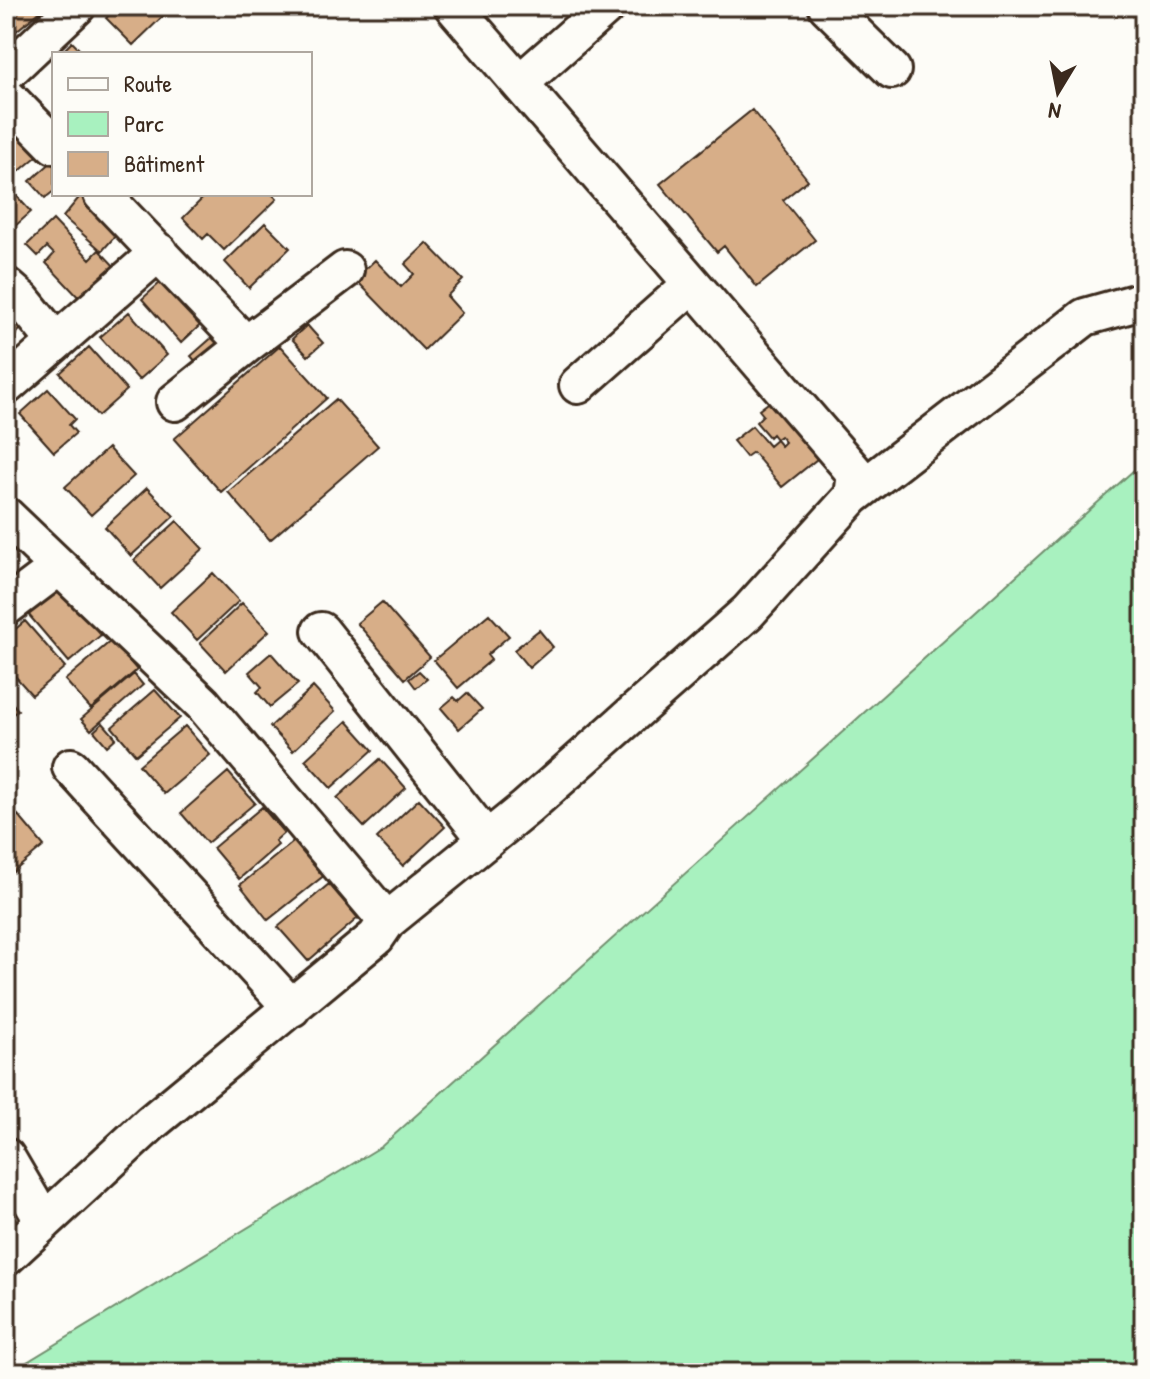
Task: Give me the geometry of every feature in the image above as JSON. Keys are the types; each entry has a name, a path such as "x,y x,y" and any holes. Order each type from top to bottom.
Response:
{"street":[{"path":"6,73 77,6"},
{"path":"453,6 856,474 853,496"},
{"path":"520,83 607,6"},
{"path":"827,6 892,70"},
{"path":"6,96 52,143"},
{"path":"104,196 246,345"},
{"path":"6,386 159,252"},
{"path":"175,402 345,270"},
{"path":"578,385 692,284"},
{"path":"6,286 22,300 56,342"},
{"path":"6,1257 151,1123 376,937 387,921 526,808 748,612 853,496 1085,317 1144,303"},
{"path":"6,516 203,704 387,921"},
{"path":"6,607 59,567"},
{"path":"321,631 487,840"},
{"path":"71,767 292,1008"},
{"path":"6,1157 44,1222"}],"green space":[{"path":"1144,461 1144,1373 9,1373 382,1146"}],"building":[{"path":"6,6 47,6 16,31 6,19"},
{"path":"119,6 153,6 163,16 133,45 106,18"},
{"path":"72,42 82,52 62,52"},
{"path":"752,110 808,180 783,200 815,240 757,287 724,246 717,252 660,184"},
{"path":"6,113 41,153 16,174 6,162"},
{"path":"52,162 52,193 45,198 30,181"},
{"path":"6,184 31,212 6,234"},
{"path":"80,196 92,196 125,225 102,251 63,217"},
{"path":"205,196 274,196 277,199 224,250 208,234 203,239 183,218"},
{"path":"53,220 90,259 99,250 116,268 82,301 46,263 54,254 47,247 38,256 27,245"},
{"path":"265,223 290,248 249,288 225,262"},
{"path":"427,243 463,280 447,296 462,313 424,350 355,279 375,260 401,287 414,274 405,264"},
{"path":"170,274 209,317 181,343 142,299"},
{"path":"6,301 28,319 6,348"},
{"path":"129,312 167,355 139,380 100,337"},
{"path":"307,325 323,343 308,356 292,339"},
{"path":"215,335 226,347 202,369 191,356"},
{"path":"280,346 327,398 221,492 174,439"},
{"path":"89,347 127,390 98,416 60,373"},
{"path":"48,389 75,419 69,425 76,433 54,452 20,414"},
{"path":"780,394 827,451 782,487 753,452 746,457 733,441 752,426 769,446 776,440 781,446 785,442 780,436 776,439 772,434 769,437 756,422 763,415 759,410"},
{"path":"336,399 378,446 270,540 228,492"},
{"path":"108,448 134,476 91,515 65,487"},
{"path":"147,488 174,516 131,556 105,527"},
{"path":"177,521 203,549 160,588 134,560"},
{"path":"213,573 239,601 197,640 171,612"},
{"path":"60,587 101,635 69,662 28,614"},
{"path":"382,602 430,657 405,679 357,623"},
{"path":"242,603 269,631 226,671 200,643"},
{"path":"489,614 509,636 487,655 491,660 458,688 434,660"},
{"path":"25,621 65,667 32,695 6,666 6,637"},
{"path":"539,630 553,647 529,668 514,650"},
{"path":"112,640 137,670 91,709 65,680"},
{"path":"271,653 298,684 270,707 257,692 262,687 249,672"},
{"path":"419,671 427,679 416,688 409,679"},
{"path":"134,674 143,685 91,730 81,719"},
{"path":"313,687 335,711 293,751 270,727"},
{"path":"155,690 180,718 136,755 112,727"},
{"path":"467,693 482,709 459,729 441,708 454,697 458,701"},
{"path":"6,696 18,710 6,720"},
{"path":"347,721 373,750 331,788 305,760"},
{"path":"103,723 116,738 107,746 94,731"},
{"path":"185,726 210,755 164,794 139,765"},
{"path":"380,759 406,788 364,827 337,798"},
{"path":"228,772 255,803 207,843 181,813"},
{"path":"419,799 445,827 403,866 377,838"},
{"path":"262,807 284,833 275,841 278,845 239,879 213,848"},
{"path":"18,815 44,846 6,878 6,825"},
{"path":"302,835 331,870 268,920 240,885"},
{"path":"329,884 358,918 308,961 278,927"}]}
